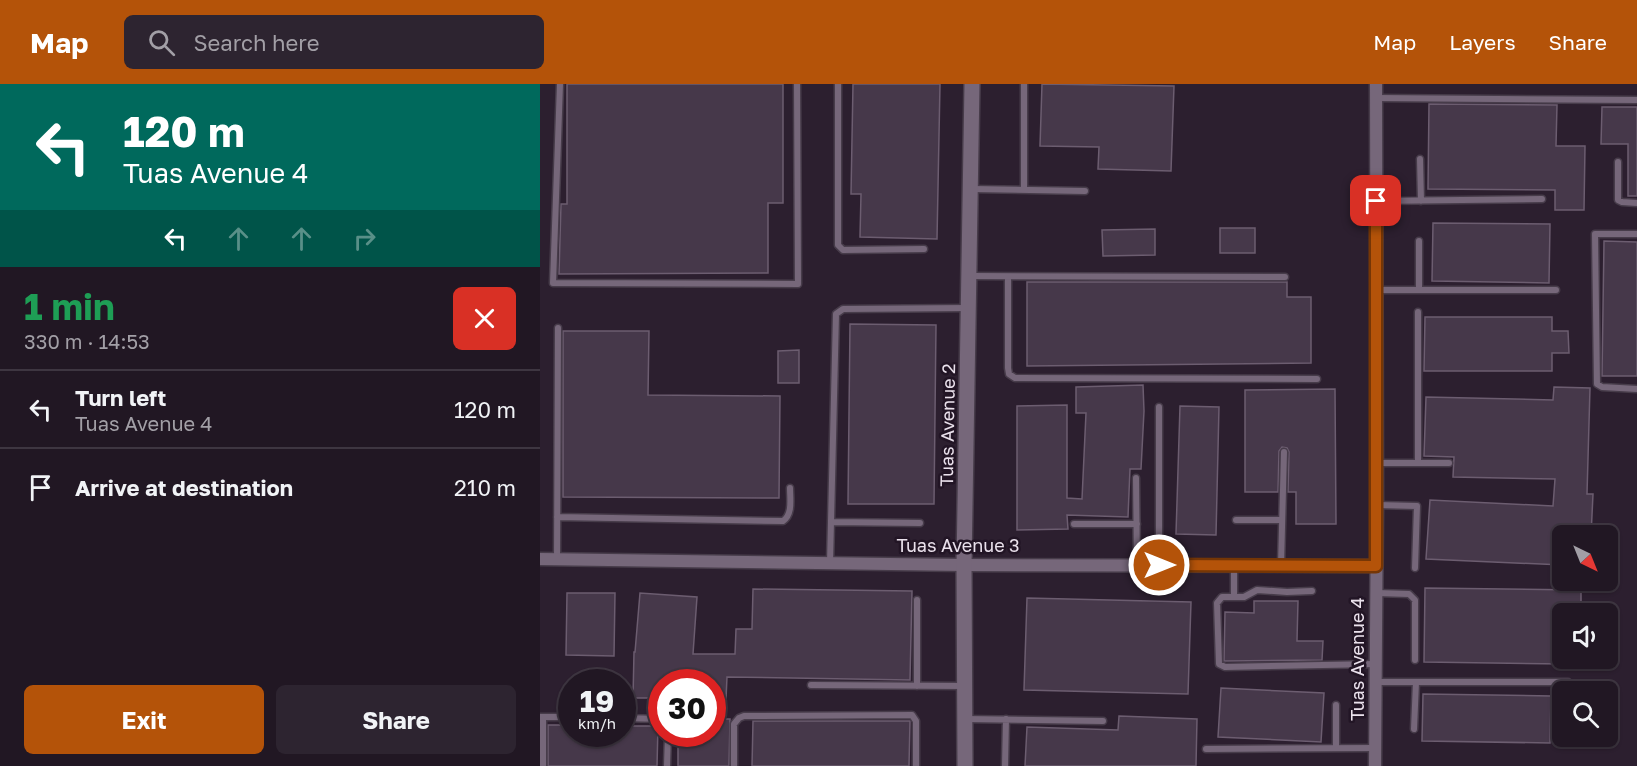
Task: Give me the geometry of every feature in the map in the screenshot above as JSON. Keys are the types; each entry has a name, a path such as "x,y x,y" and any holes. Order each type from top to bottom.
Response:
{"street":[{"name":"Tuas Avenue 2","path":"965,766 964,565 972,84"},
{"name":"Tuas Avenue 4","path":"1375,766 1376,84"},
{"name":"Tuas Avenue 3","path":"540,559 964,565 1376,566"}],"lane":[{"path":"560,84 553,283 798,284 797,84"},
{"path":"838,84 838,245 843,250 924,249"},
{"path":"1024,84 1024,190"},
{"path":"1376,98 1637,100"},
{"path":"1420,159 1421,201"},
{"path":"1618,162 1619,202 1637,203"},
{"path":"970,189 1085,191"},
{"path":"1376,201 1542,199"},
{"path":"1637,234 1596,234 1597,384 1602,387 1637,389"},
{"path":"1419,241 1419,290"},
{"path":"969,276 1285,277"},
{"path":"1008,276 1008,368 1009,374 1015,378 1317,379"},
{"path":"1376,290 1556,290"},
{"path":"830,563 836,314 843,309 969,308"},
{"path":"1418,312 1418,463"},
{"path":"557,559 558,328"},
{"path":"1159,565 1160,407"},
{"path":"1281,566 1284,452"},
{"path":"1376,463 1449,463"},
{"path":"1136,478 1137,565"},
{"path":"557,518 783,520 789,514 790,488"},
{"path":"1377,505 1417,506 1415,568"},
{"path":"1236,520 1282,520"},
{"path":"831,522 920,524"},
{"path":"1074,524 1137,524"},
{"path":"1234,565 1234,597"},
{"path":"1312,591 1257,590 1246,597 1222,597 1218,600 1218,660 1221,666 1376,664"},
{"path":"1376,593 1409,594 1415,600 1414,660"},
{"path":"917,600 917,686"},
{"path":"1376,682 1552,682"},
{"path":"1414,729 1416,682"},
{"path":"811,685 964,686"},
{"path":"1336,705 1336,748"},
{"path":"734,766 734,724 744,716 912,715 916,721 916,766"},
{"path":"543,766 542,717 558,717"},
{"path":"965,719 1102,721"},
{"path":"1005,766 1006,719"},
{"path":"667,766 668,747"},
{"path":"1206,749 1375,748"}],"building":[{"path":"567,84 783,84 783,203 768,203 768,273 559,274 561,204 567,204"},
{"path":"853,84 940,84 937,239 860,237 861,194 851,194"},
{"path":"1042,84 1174,86 1171,171 1098,169 1099,147 1040,146"},
{"path":"1429,104 1557,105 1556,146 1585,146 1584,210 1555,210 1555,190 1428,189"},
{"path":"1602,107 1637,107 1637,196 1628,196 1628,144 1601,144"},
{"path":"1433,223 1550,224 1549,283 1432,281"},
{"path":"1220,228 1255,228 1255,253 1220,253"},
{"path":"1155,229 1155,255 1103,256 1102,230"},
{"path":"1604,241 1637,242 1637,376 1602,376"},
{"path":"1027,282 1287,282 1287,297 1311,297 1311,363 1027,366"},
{"path":"1425,317 1552,317 1552,331 1568,331 1569,353 1552,353 1552,371 1424,371"},
{"path":"850,324 936,325 934,504 848,504"},
{"path":"563,331 649,331 648,395 780,396 779,498 563,497"},
{"path":"799,350 799,383 778,383 778,351"},
{"path":"1143,385 1141,469 1130,469 1128,517 1067,515 1068,529 1017,530 1017,406 1067,405 1067,498 1082,499 1086,413 1076,413 1076,387"},
{"path":"1554,387 1590,388 1587,494 1593,494 1592,525 1552,525 1552,565 1426,559 1430,500 1553,506 1555,479 1453,477 1454,457 1424,456 1426,397 1553,400"},
{"path":"1335,389 1336,524 1296,524 1296,492 1288,492 1289,452 1287,448 1282,447 1279,451 1278,492 1245,492 1245,390"},
{"path":"1180,406 1219,407 1216,535 1176,534"},
{"path":"1425,588 1581,591 1581,603 1552,603 1552,664 1424,662"},
{"path":"753,589 912,591 910,680 727,677 726,699 726,669 648,669 648,698 636,698 634,652 640,593 697,597 693,654 735,654 736,629 752,629"},
{"path":"567,593 615,593 614,656 566,655"},
{"path":"1027,598 1191,602 1188,694 1024,690"},
{"path":"1254,601 1298,601 1297,641 1323,641 1322,660 1224,661 1225,612 1254,613"},
{"path":"1221,688 1324,693 1321,742 1218,737"},
{"path":"1423,694 1551,696 1550,743 1422,741"},
{"path":"1119,716 1197,719 1196,766 1025,766 1027,727 1118,730"},
{"path":"726,719 730,719 729,766 678,766 678,747 726,747"},
{"path":"753,721 910,721 909,766 752,766"},
{"path":"548,725 558,725 558,747 636,747 636,726 648,726 648,747 657,747 657,766 548,766"}],"route":[{"path":"1159,565 1376,566 1376,201"}]}
